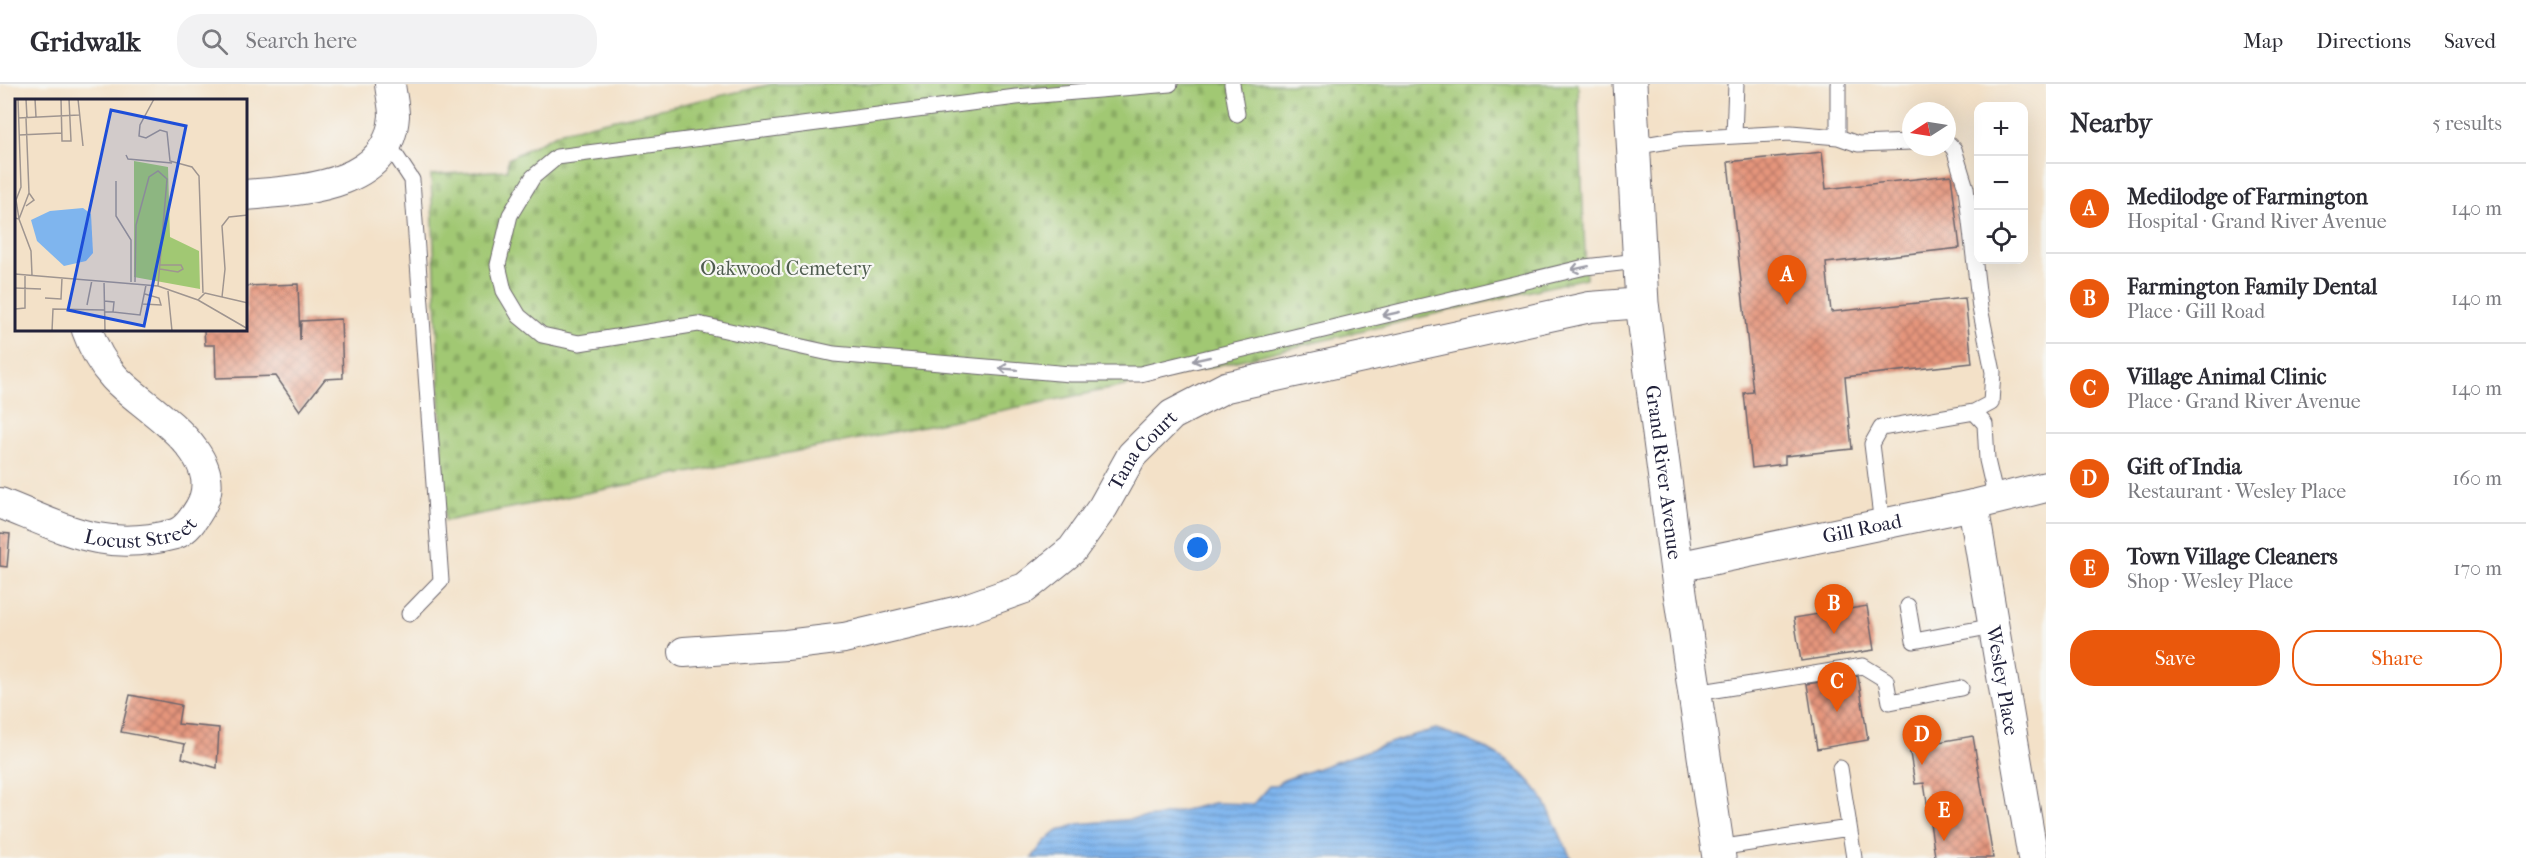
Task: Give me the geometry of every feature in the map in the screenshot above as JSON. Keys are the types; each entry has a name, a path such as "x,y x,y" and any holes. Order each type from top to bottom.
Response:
{"main road":[{"name":"Grand River Avenue","path":"1630,84 1642,303 1718,853"}],"street":[{"path":"248,195 332,184 374,164 387,142 394,116 390,84"},
{"name":"Tana Court","path":"684,652 786,645 844,638 963,610 1025,588 1072,550 1103,507 1132,455 1172,415 1226,387 1590,307 1642,303"},
{"name":"Locust Street","path":"0,503 85,537 124,543 179,533 192,522 203,503 205,479 196,454 169,423 115,378 100,358 88,332"},
{"name":"Gill Road","path":"1677,567 1882,525 2046,487"},
{"name":"Wesley Place","path":"1985,502 1994,627 2033,858"}],"lane":[{"path":"1170,84 1016,97 557,157 532,177 510,215 498,265 504,291 519,316 542,335 579,343 698,324 834,354 1070,374 1140,374 1585,267 1638,261"},
{"path":"1232,84 1237,114"},
{"path":"1734,135 1736,84"},
{"path":"1838,84 1838,137"},
{"path":"1633,147 1734,135 1791,133 1838,137 1858,144 1902,142"},
{"path":"387,142 412,180 441,581 409,614"},
{"path":"1882,525 1875,488 1872,444 1881,428 1974,412 1991,403 1993,372 1980,308 1966,188 1956,156"},
{"path":"1974,412 1985,424 1987,460 1985,502"},
{"path":"1908,606 1914,641 1994,627"},
{"path":"1696,693 1863,666 1886,680 1890,702 1961,688"},
{"path":"1840,768 1854,858"},
{"path":"1718,853 1849,828"}],"green space":[{"name":"Oakwood Cemetery","path":"773,84 1578,84 1586,278 1165,378 445,521 431,175 507,170 508,159 562,131"}],"water":[{"path":"1436,729 1488,750 1522,774 1544,801 1571,858 1032,858 1044,842 1058,831 1078,824 1155,817 1214,803 1253,804 1269,786 1275,786 1281,781"}],"building":[{"path":"1822,152 1826,189 1951,175 1960,248 1826,263 1831,312 1965,298 1972,363 1845,377 1852,449 1785,456 1785,464 1752,468 1744,393 1753,392 1728,162"},
{"path":"298,284 300,341 301,321 341,319 343,378 325,379 300,411 276,376 216,378 215,345 205,345 204,332 248,332 248,286"},
{"path":"0,533 10,534 7,567 0,566"},
{"path":"1867,606 1874,650 1801,661 1794,618"},
{"path":"1858,676 1868,740 1817,749 1807,684"},
{"path":"130,695 181,705 178,724 219,728 217,768 182,758 185,744 121,732"},
{"path":"1973,736 1993,858 1929,858 1935,856 1924,783 1915,784 1909,747"}],"place":[{"name":"Medilodge of Farmington","path":"1787,305"},
{"name":"Farmington Family Dental","path":"1834,634"},
{"name":"Village Animal Clinic","path":"1837,712"},
{"name":"Gift of India","path":"1922,765"},
{"name":"Town Village Cleaners","path":"1944,841"}]}
